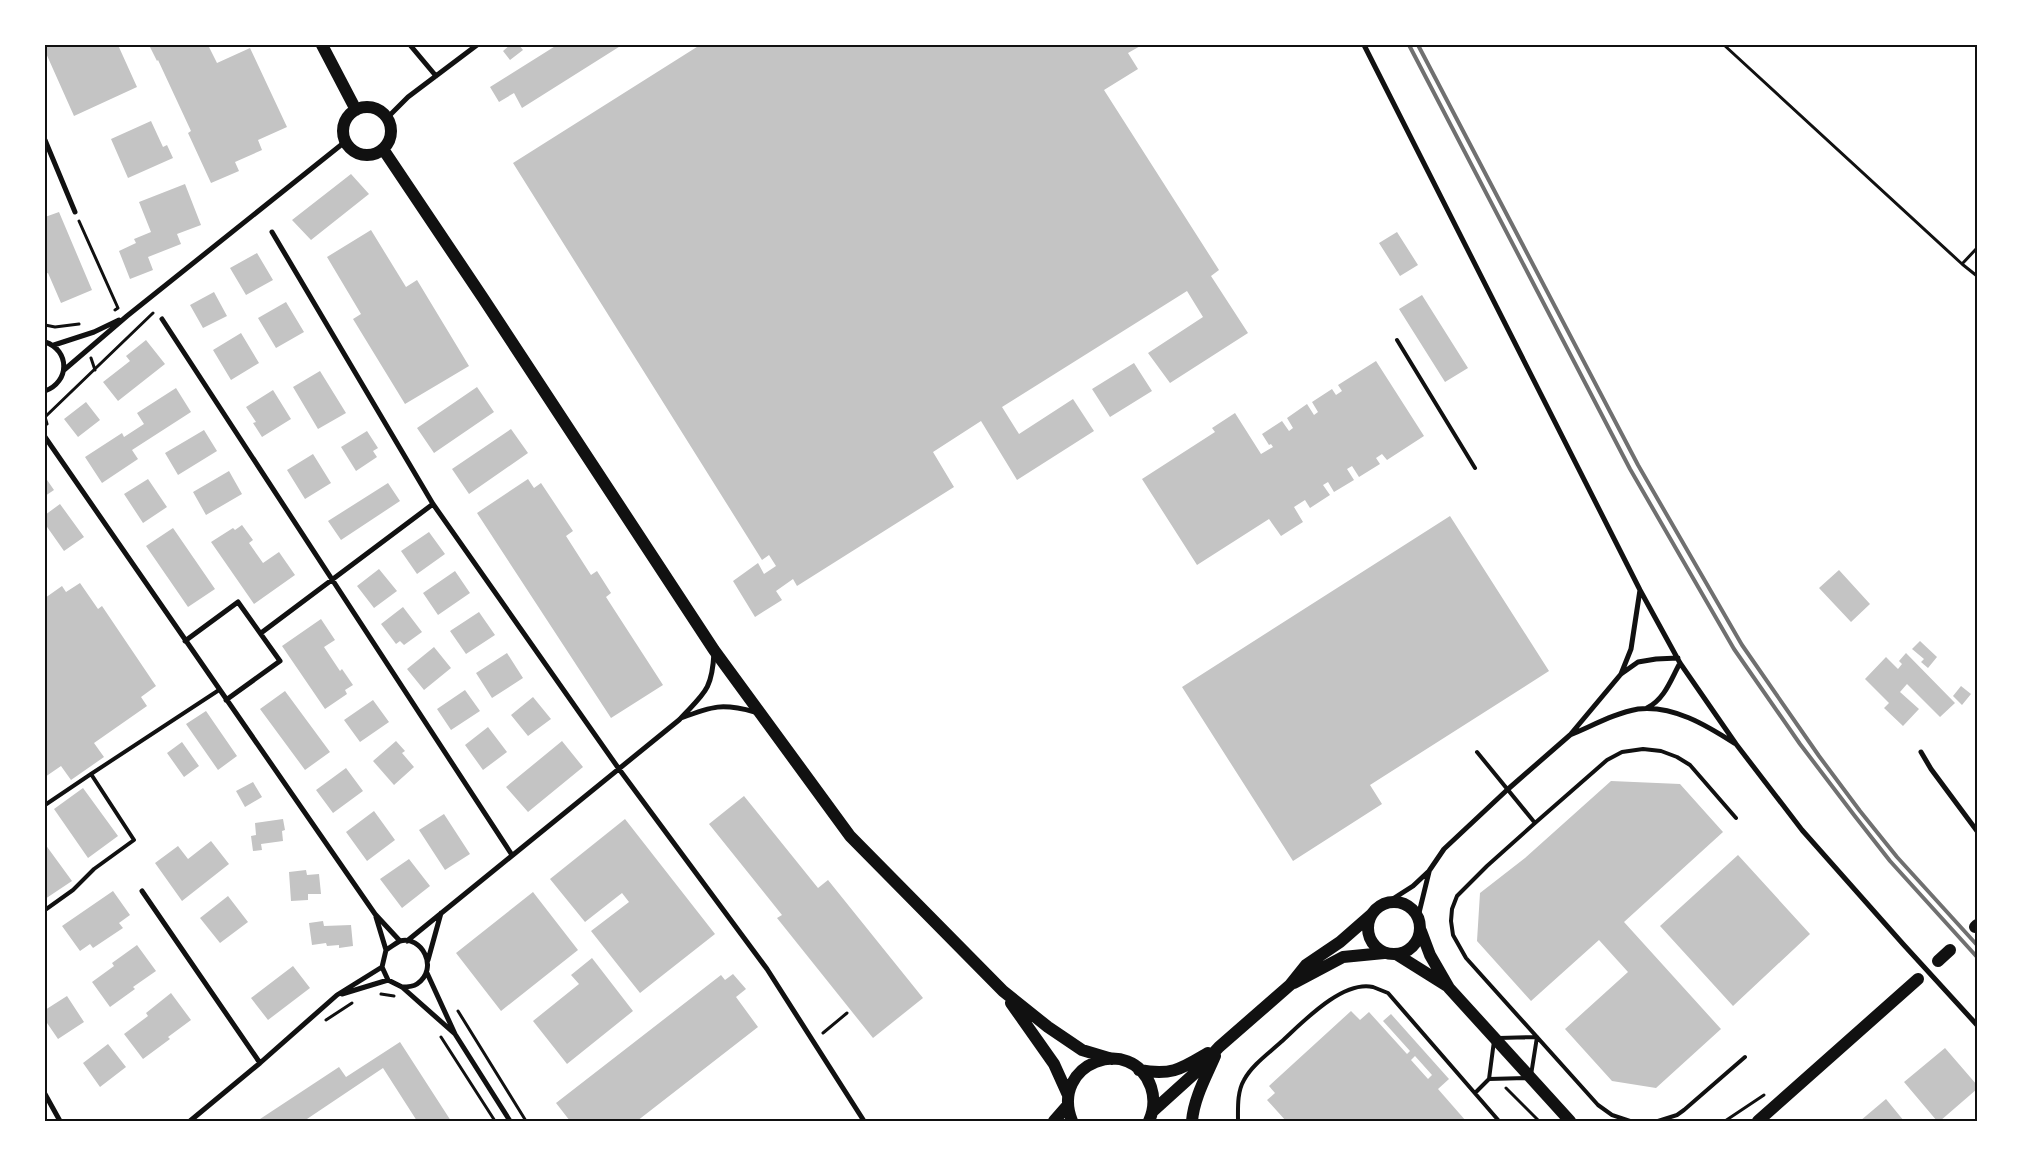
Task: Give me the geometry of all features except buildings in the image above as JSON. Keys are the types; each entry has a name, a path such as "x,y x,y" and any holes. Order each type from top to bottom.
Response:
{"main road":[{"path":"322,45 356,110"},
{"path":"376,109 387,118 391,132 390,140 383,150 376,154 362,154 350,148 344,134 346,120 356,110 376,109"},
{"path":"383,150 714,650 850,836 1003,991 1048,1028 1082,1050 1127,1062 1146,1076 1153,1092 1152,1117"},
{"path":"1152,1117 1219,1047 1290,985 1306,965 1340,942 1376,909 1388,902 1406,904 1418,917 1430,955 1449,988 1570,1121"},
{"path":"1372,914 1368,932 1377,948 1390,953 1449,988"},
{"path":"1290,985 1343,957 1406,952 1418,939 1421,930"},
{"path":"1938,961 1950,950"},
{"path":"1758,1121 1918,979"},
{"path":"1003,991 1054,1064 1068,1100 1072,1121"},
{"path":"1139,1070 1155,1073 1174,1071 1219,1047"},
{"path":"1192,1121 1199,1093 1219,1047"},
{"path":"1054,1121 1068,1100 1072,1083 1079,1072 1088,1064 1112,1059"}],"street":[{"path":"410,45 436,76"},
{"path":"387,118 408,97 476,45"},
{"path":"1364,45 1640,590 1679,661 1736,744 1802,830 1977,1025"},
{"path":"45,140 75,212"},
{"path":"45,391 58,382 64,370 127,316 346,141"},
{"path":"272,232 433,504 619,769 766,969 864,1121"},
{"path":"54,345 94,332 127,316"},
{"path":"162,319 512,855"},
{"path":"45,342 54,345 62,356 64,370"},
{"path":"45,437 375,914 400,941"},
{"path":"261,633 433,504"},
{"path":"1621,674 1631,650 1640,590"},
{"path":"185,641 238,602 280,660 226,700"},
{"path":"407,941 679,720 708,689 713,673 714,650"},
{"path":"1388,902 1413,886 1429,871 1444,849 1570,735 1621,674 1638,662 1656,658 1679,661"},
{"path":"1645,709 1654,705 1661,697 1679,661"},
{"path":"679,720 717,707 732,706 758,712"},
{"path":"1570,735 1625,712 1645,709 1688,717 1736,744"},
{"path":"1921,752 1931,769 1977,831"},
{"path":"1418,917 1429,871"},
{"path":"142,892 260,1063"},
{"path":"441,913 428,960 427,973 455,1034 510,1121"},
{"path":"375,914 386,950 382,967 388,980 402,987 455,1034"},
{"path":"386,950 400,941 407,941 421,947 428,960"},
{"path":"190,1121 260,1063 337,995 382,967"},
{"path":"402,987 417,985 427,973"},
{"path":"337,995 388,980"},
{"path":"45,1094 60,1121"}],"lane":[{"path":"1397,340 1475,468"},
{"path":"45,805 219,690"},
{"path":"1630,1121 1612,1115 1598,1105 1466,958 1453,935 1452,909 1464,888 1607,760 1622,752 1643,749 1661,751 1677,756 1690,765 1736,818"},
{"path":"1478,752 1535,823"},
{"path":"45,910 73,890 94,869 134,840 90,774"},
{"path":"1238,1121 1239,1094 1244,1080 1254,1067 1334,996 1353,989 1372,987 1388,993 1499,1121"},
{"path":"1490,1080 1495,1038 1536,1037"},
{"path":"1475,1094 1490,1080 1530,1078 1536,1037"},
{"path":"1658,1121 1668,1119 1684,1110 1745,1056"}],"path":[{"path":"1724,45 1977,276"},
{"path":"75,212 118,308 112,312"},
{"path":"1962,264 1977,248"},
{"path":"48,424 46,417 156,310"},
{"path":"45,325 55,327 84,323"},
{"path":"371,986 379,993 398,998"},
{"path":"323,1023 352,1002"},
{"path":"454,1005 526,1121"},
{"path":"823,1033 847,1013"},
{"path":"437,1032 495,1121"},
{"path":"1490,1080 1510,1090 1539,1121"}],"railway":[{"path":"1409,45 1630,469 1734,649 1800,744 1890,861 1977,957"},
{"path":"1418,45 1638,465 1742,645 1819,756 1860,811 1897,857 1977,945"}]}
